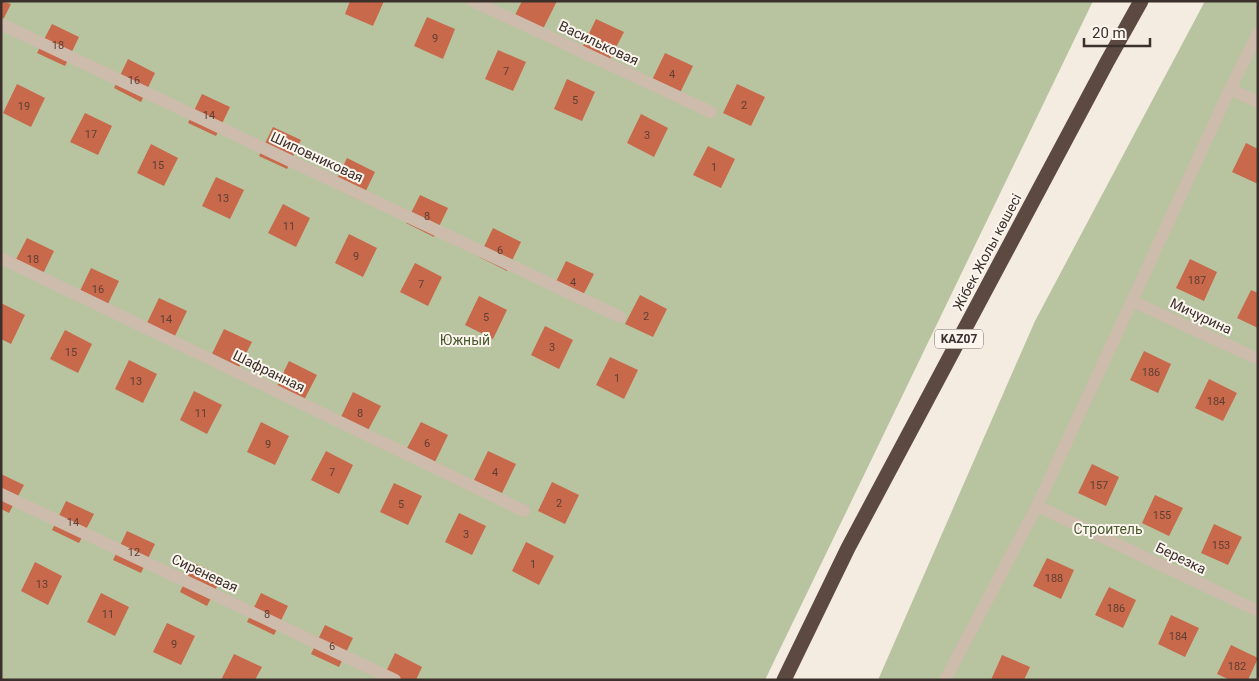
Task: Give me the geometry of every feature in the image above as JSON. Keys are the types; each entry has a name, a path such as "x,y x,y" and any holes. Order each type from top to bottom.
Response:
{"highway":[{"name":"Жібек Жолы көшесі","path":"784,680 848,548 1097,79 1141,1"}],"street":[{"name":"Васильковая","path":"473,1 711,112"},
{"name":"Шиповниковая","path":"1,24 620,317"},
{"path":"946,680 1037,506 1230,89 1258,33"},
{"path":"1230,89 1258,102"},
{"name":"Шафранная","path":"1,258 524,511"},
{"name":"Мичурина","path":"1132,301 1258,359"},
{"name":"Сиреневая","path":"1,494 396,680"},
{"name":"Березка","path":"1037,506 1258,611"}],"green space":[{"name":"Южный","path":"1,1 1093,1 765,680 1,680"},
{"name":"Строитель","path":"1205,1 1258,1 1258,680 878,680 1035,321"}],"building":[{"path":"1,1 11,4 1,24"},
{"path":"350,1 384,1 373,26 345,14"},
{"path":"522,1 557,1 543,29 515,15"},
{"path":"427,17 455,29 443,59 414,46"},
{"path":"596,19 624,32 609,61 582,48"},
{"path":"52,24 79,37 65,66 37,53"},
{"path":"498,50 526,62 513,91 485,79"},
{"path":"665,53 693,66 679,95 651,82"},
{"path":"128,59 155,73 141,102 114,88"},
{"path":"567,79 595,92 582,121 554,109"},
{"path":"17,84 45,98 31,127 3,113"},
{"path":"737,84 765,97 751,126 723,113"},
{"path":"202,94 230,107 216,136 188,123"},
{"path":"85,113 112,126 98,155 70,142"},
{"path":"641,114 668,128 654,157 627,143"},
{"path":"273,127 301,140 287,169 259,156"},
{"path":"1246,143 1258,149 1258,184 1232,172"},
{"path":"151,144 178,158 164,186 137,173"},
{"path":"708,146 735,159 721,188 693,175"},
{"path":"347,158 375,172 361,201 333,187"},
{"path":"216,177 244,190 230,219 202,206"},
{"path":"420,195 448,208 434,237 406,223"},
{"path":"283,204 310,218 296,247 268,233"},
{"path":"493,228 521,242 507,271 479,257"},
{"path":"349,234 377,248 363,277 335,263"},
{"path":"27,238 54,251 40,280 12,267"},
{"path":"1190,259 1217,272 1204,301 1176,288"},
{"path":"566,261 594,274 579,303 552,290"},
{"path":"415,263 442,277 428,306 400,292"},
{"path":"91,268 119,281 105,310 77,297"},
{"path":"1251,290 1258,293 1258,328 1237,318"},
{"path":"640,295 667,309 653,337 625,324"},
{"path":"479,296 507,310 493,339 465,325"},
{"path":"159,298 187,311 173,340 145,327"},
{"path":"1,303 25,315 11,344 1,339"},
{"path":"545,326 573,340 559,369 531,355"},
{"path":"224,329 252,342 237,371 210,358"},
{"path":"65,330 92,344 78,373 50,359"},
{"path":"1144,351 1171,364 1158,393 1130,380"},
{"path":"610,357 638,370 624,399 596,385"},
{"path":"129,360 157,374 143,403 115,389"},
{"path":"289,361 317,375 302,404 275,390"},
{"path":"1209,379 1237,393 1223,421 1195,408"},
{"path":"194,391 222,405 207,434 180,420"},
{"path":"353,392 381,406 366,434 339,421"},
{"path":"261,422 289,436 275,465 247,452"},
{"path":"421,422 448,435 434,464 406,450"},
{"path":"326,451 353,465 339,494 311,480"},
{"path":"488,451 516,464 502,493 474,480"},
{"path":"1092,464 1119,477 1106,506 1078,493"},
{"path":"1,474 24,485 9,513 1,509"},
{"path":"552,482 579,495 565,524 538,511"},
{"path":"394,483 422,496 408,525 380,512"},
{"path":"1155,495 1183,508 1169,536 1142,523"},
{"path":"66,501 94,514 79,543 52,530"},
{"path":"459,513 486,526 472,555 445,542"},
{"path":"1214,524 1242,537 1228,565 1201,553"},
{"path":"127,531 155,544 141,573 113,560"},
{"path":"526,542 554,556 539,585 512,571"},
{"path":"1047,558 1074,570 1061,599 1033,586"},
{"path":"35,562 62,576 48,605 21,591"},
{"path":"194,563 222,577 207,606 180,592"},
{"path":"1109,587 1136,600 1123,628 1095,615"},
{"path":"101,593 129,607 115,636 87,622"},
{"path":"261,593 288,606 274,635 247,622"},
{"path":"1171,615 1199,628 1185,657 1158,644"},
{"path":"167,623 195,636 181,665 153,652"},
{"path":"325,625 353,638 339,667 311,654"},
{"path":"1231,645 1258,658 1248,680 1230,680 1217,674"},
{"path":"395,653 422,667 416,680 382,680"},
{"path":"234,654 262,667 255,680 221,680"},
{"path":"1002,655 1030,667 1024,680 991,680"}]}
